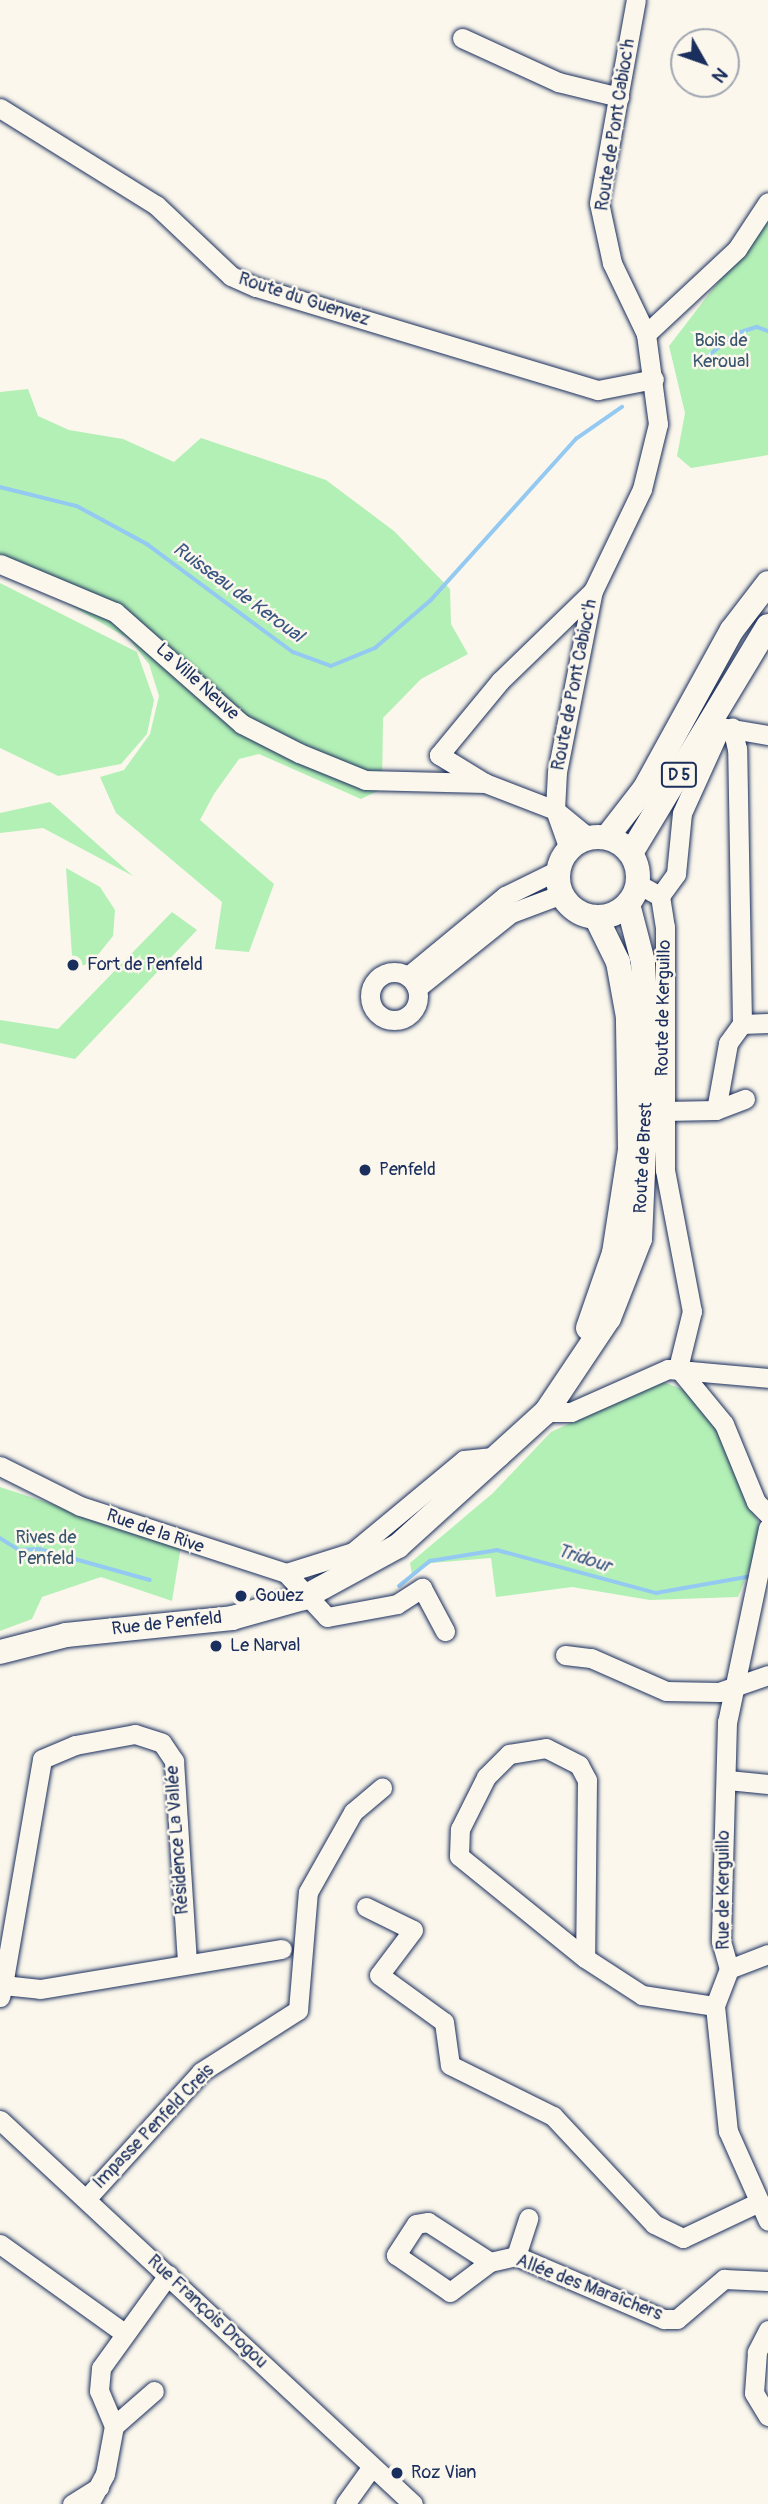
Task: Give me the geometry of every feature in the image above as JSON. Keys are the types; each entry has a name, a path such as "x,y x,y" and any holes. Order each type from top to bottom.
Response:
{"main road":[{"name":"D 5","path":"577,858 645,788 732,630 768,583"},
{"name":"D 5","path":"631,853 768,626"},
{"path":"631,853 577,858 596,917 642,894"},
{"name":"Route de Brest","path":"303,1598 398,1546 505,1455 552,1402 609,1318 640,1239 648,1061 642,894 631,853"},
{"name":"Route de Brest","path":"552,1402 610,1266 626,1191 628,1017 618,962 596,917"},
{"name":"Rue de Penfeld","path":"0,1651 66,1635 232,1618 303,1598"}],"street":[{"name":"Route de Pont Cabioc'h","path":"555,810 556,772 593,591 652,464 658,424 646,334 602,233 599,203 636,0"},
{"path":"462,38 558,82 619,96"},
{"name":"Route du Guenvez","path":"0,108 156,205 231,276 256,287 598,390 654,379"},
{"path":"646,334 737,249 768,202"},
{"name":"La Ville Neuve","path":"0,564 115,612 242,724 299,753 365,780 485,783"},
{"path":"413,982 505,896 577,858 555,810 485,783 439,755 500,681 593,591"},
{"path":"642,894 676,874 674,847 697,772 721,727 768,735"},
{"path":"716,1110 728,1043 742,1024 732,728"},
{"name":"Route de Kerguillo","path":"642,894 665,927 665,1170 692,1311 678,1368"},
{"path":"742,1024 768,1023"},
{"path":"663,1111 716,1110 745,1099"},
{"path":"552,1402 571,1412 678,1368 768,1378"},
{"path":"678,1368 724,1424 756,1502 768,1514"},
{"path":"445,1631 422,1588 397,1604 327,1617 303,1598 286,1573 353,1552 464,1460 505,1455"},
{"name":"Rue de la Rive","path":"0,1466 80,1506 286,1573"},
{"name":"Rue de Kerguillo","path":"768,1528 733,1688 720,1941 729,1969 715,2006 728,2131 757,2203 768,2221"},
{"path":"565,1655 591,1658 666,1691 733,1688 768,1675"},
{"name":"Résidence La Vallée","path":"187,1961 174,1761 162,1743 135,1734 75,1745 42,1759 1,1991 40,1989 187,1961 282,1949"},
{"path":"585,1958 587,1780 579,1765 546,1748 509,1754 486,1777 460,1829 458,1857 585,1958 642,1995 715,2006"},
{"path":"728,1780 768,1784"},
{"name":"Impasse Penfeld Creis","path":"86,2199 201,2072 298,2010 300,1926 308,1892 353,1812 382,1788"},
{"path":"366,1907 413,1930 379,1975 444,2022 450,2065 552,2116 654,2224 683,2238 757,2203"},
{"path":"729,1969 768,1954"},
{"name":"Rue François Drogou","path":"0,2120 371,2469 413,2504"},
{"path":"516,2256 528,2218"},
{"path":"0,2244 123,2332"},
{"name":"Allée des Maraîchers","path":"490,2262 516,2256 664,2319 677,2319 724,2279 765,2283"},
{"path":"114,2426 99,2391 100,2368 123,2332 168,2276"},
{"path":"768,2330 757,2352 754,2393 768,2416"},
{"path":"89,2504 99,2487 114,2426 154,2391"},
{"path":"345,2504 371,2469"},
{"path":"72,2504 99,2487"}],"green space":[{"name":"Bois de Keroual","path":"768,217 768,455 691,468 677,456 685,413 669,346"},
{"path":"28,389 38,416 69,430 123,439 174,462 201,438 326,480 394,531 450,589 451,624 468,654 421,679 383,718 382,789 361,799 259,754 239,759 214,794 200,820 274,884 249,952 215,949 222,902 116,813 100,777 124,770 150,734 159,696 149,664 129,639 0,564 0,392"},
{"path":"0,583 137,652 154,700 147,734 121,764 58,776 0,748"},
{"path":"50,802 133,876 43,828 0,833 0,813"},
{"path":"66,868 100,887 115,910 113,936 93,961 73,970"},
{"path":"172,912 197,930 75,1059 0,1043 0,1020 58,1029"},
{"path":"661,1381 684,1390 715,1426 759,1524 761,1540 738,1597 650,1600 572,1587 496,1597 491,1558 431,1563 412,1575 410,1563 493,1493 551,1432"},
{"name":"Rives de Penfeld","path":"0,1487 181,1546 172,1601 101,1577 42,1597 32,1619 0,1631"}],"waterway":[{"name":"Ruisseau de Keroual","path":"701,362 735,334 757,327 768,331"},
{"name":"Ruisseau de Keroual","path":"0,487 77,506 147,544 293,652 331,666 375,648 431,600 576,439 622,407"},
{"name":"Tridour","path":"0,1538 19,1550 39,1549 150,1580"},
{"name":"Tridour","path":"399,1586 430,1561 497,1550 656,1593 752,1576"}],"place":[{"name":"Fort de Penfeld","path":"73,965"},
{"name":"Penfeld","path":"365,1170"},
{"name":"Gouez","path":"241,1596"},
{"name":"Le Narval","path":"216,1646"},
{"name":"Roz Vian","path":"397,2473"}]}
